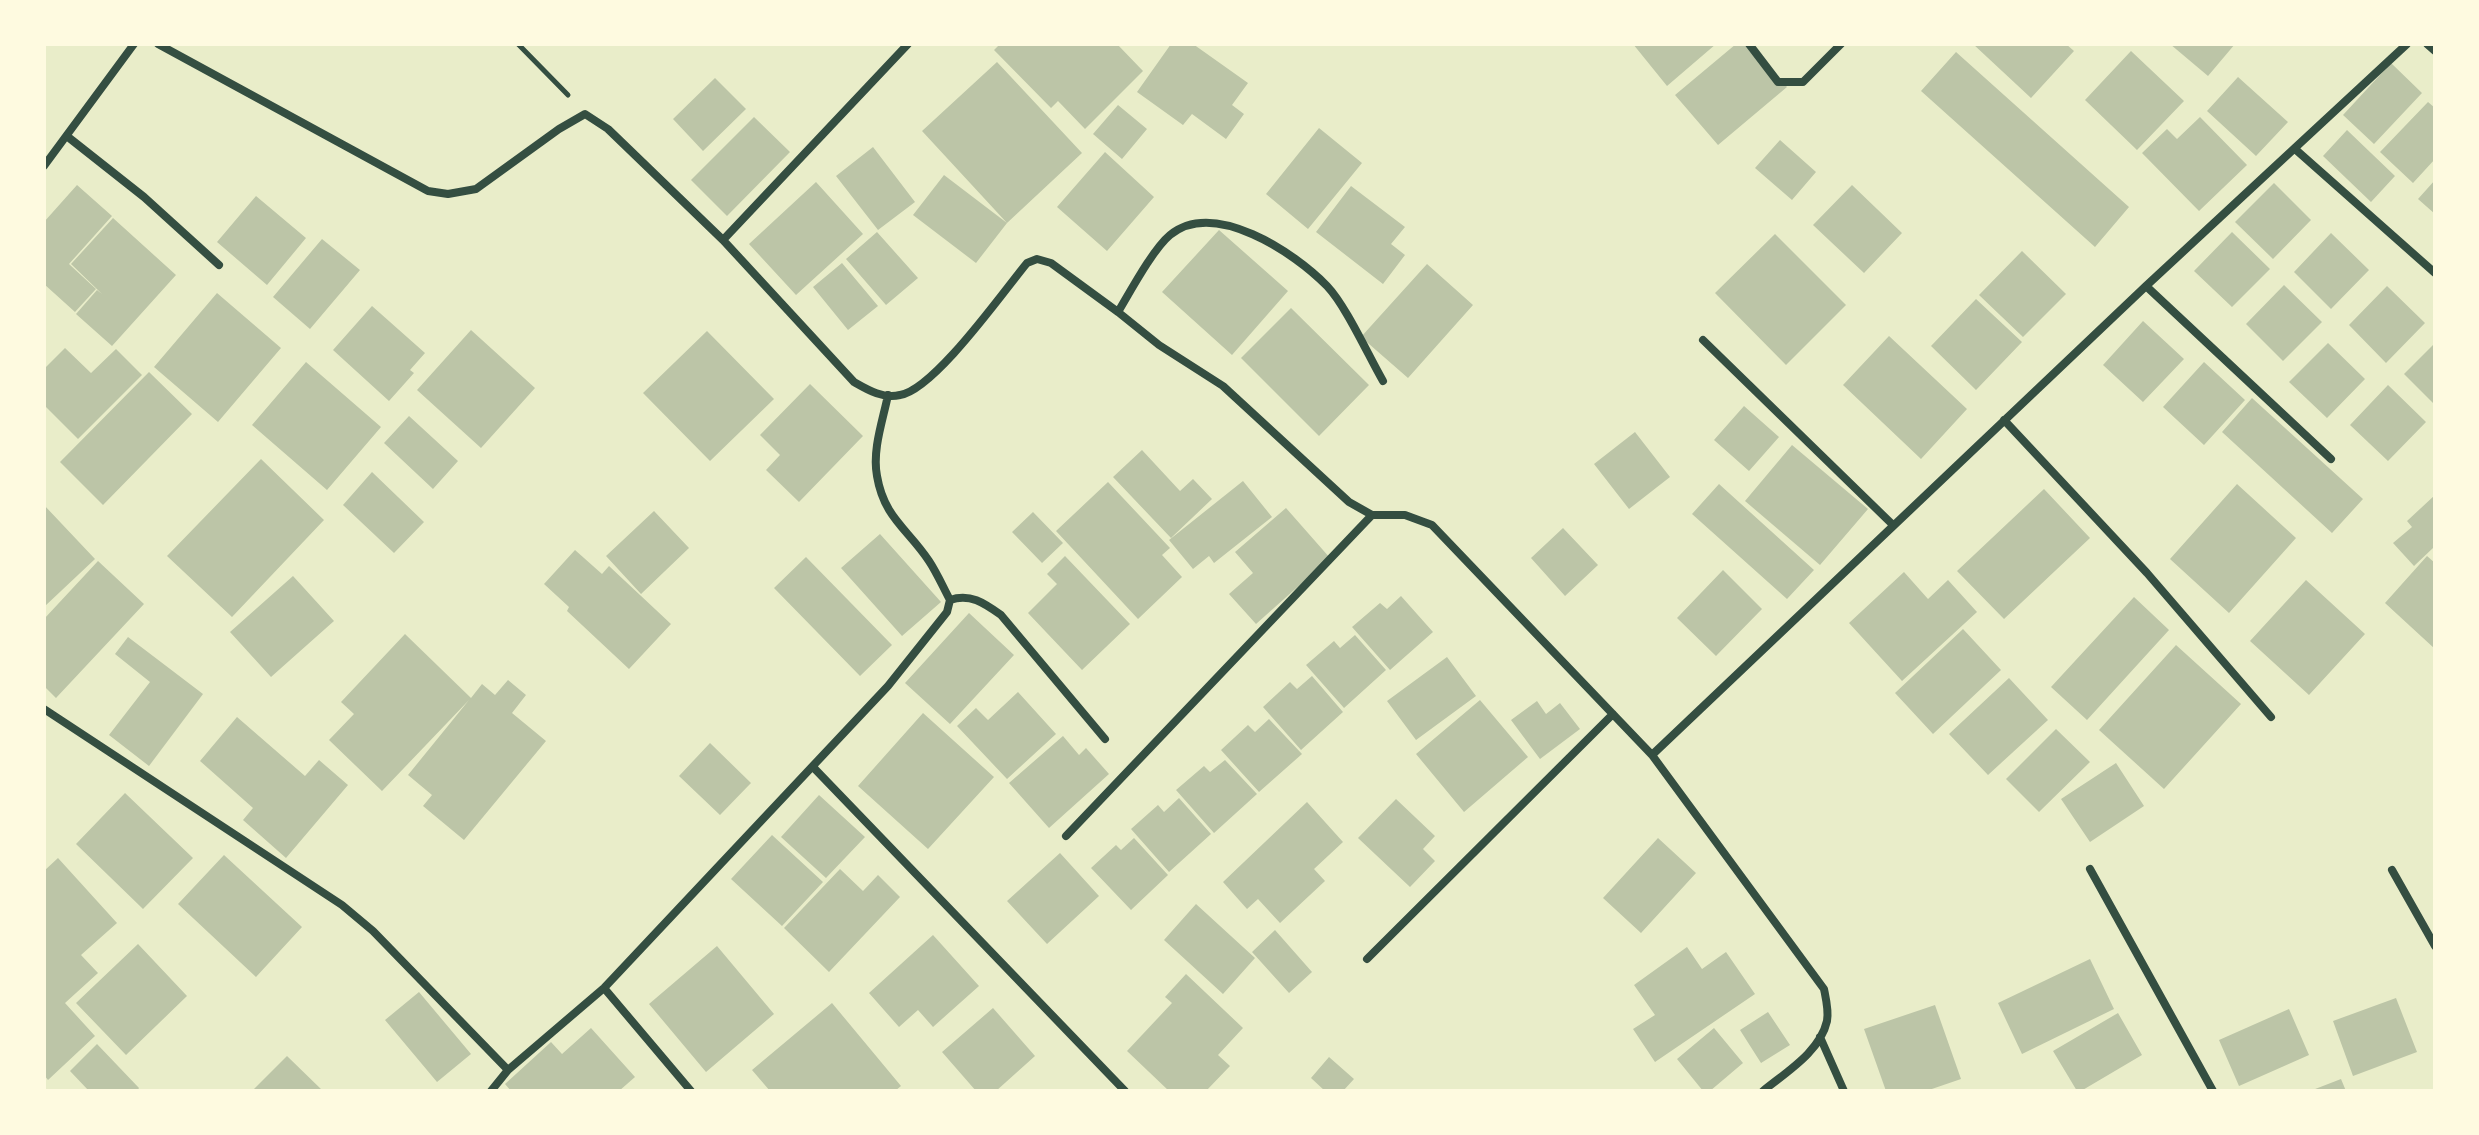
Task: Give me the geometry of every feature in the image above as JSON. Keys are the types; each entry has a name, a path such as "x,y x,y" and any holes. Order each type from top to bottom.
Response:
{"street":[{"path":"44,166 134,44"},
{"path":"158,44 428,191 448,194 476,189 585,114 608,129 723,240 854,382 875,394 901,395 919,388 940,369 1027,263 1037,259 1051,263 1159,345 1223,386 1349,502 1372,515 1405,515 1432,525 1652,755 1824,989 1827,1020 1820,1037 1807,1055 1763,1091"},
{"path":"723,240 908,44"},
{"path":"1749,44 1778,82 1803,82 1841,44"},
{"path":"1652,755 2146,286 2407,44"},
{"path":"2427,44 2435,51"},
{"path":"68,137 144,197 219,265"},
{"path":"2295,149 2435,273"},
{"path":"1118,312 1147,264 1169,236 1194,222 1228,227 1262,237 1289,254 1328,287 1383,381"},
{"path":"2146,286 2331,459"},
{"path":"1703,340 1893,525"},
{"path":"491,1091 508,1070 604,988 888,686 947,612 950,600 928,560 895,521 884,502 876,474 878,442 888,395"},
{"path":"2004,420 2147,573 2271,717"},
{"path":"1066,836 1372,515"},
{"path":"950,600 970,597 1001,615 1105,739"},
{"path":"44,709 342,905 373,931 508,1070"},
{"path":"1367,959 1613,714"},
{"path":"813,767 1125,1091"},
{"path":"2090,869 2213,1091"},
{"path":"2392,870 2435,946"},
{"path":"604,988 691,1091"},
{"path":"1820,1037 1844,1091"}],"path":[{"path":"518,44 585,114"}],"building":[{"path":"1000,44 1117,44 1143,71 1085,129 1058,101 1051,108 994,50"},
{"path":"1171,44 1193,44 1248,83 1232,105 1244,114 1226,139 1192,114 1183,125 1137,92"},
{"path":"1633,44 1716,44 1667,86"},
{"path":"1736,44 1750,44 1787,87 1718,145 1675,95"},
{"path":"1973,44 2066,44 2074,51 2031,98"},
{"path":"2170,44 2235,44 2208,76"},
{"path":"2131,51 2184,101 2137,150 2085,100"},
{"path":"1956,52 2129,207 2095,247 1921,91"},
{"path":"997,62 1082,153 1007,223 922,131"},
{"path":"2391,63 2422,93 2374,144 2343,115"},
{"path":"2238,77 2288,122 2256,156 2207,111"},
{"path":"715,78 746,109 703,151 673,119"},
{"path":"2428,102 2435,108 2435,159 2413,183 2380,152"},
{"path":"1118,105 1147,129 1122,159 1093,134"},
{"path":"754,117 790,152 727,216 691,180"},
{"path":"2200,117 2247,165 2199,211 2142,153 2167,129 2177,139"},
{"path":"1319,128 1362,163 1308,229 1266,194"},
{"path":"2347,130 2395,176 2371,202 2323,156"},
{"path":"1780,140 1816,172 1792,200 1755,168"},
{"path":"873,147 915,202 878,230 836,176"},
{"path":"1105,152 1154,197 1107,251 1057,207"},
{"path":"944,175 1007,223 976,263 913,215"},
{"path":"2435,180 2435,214 2418,199"},
{"path":"816,182 863,234 796,295 749,244"},
{"path":"2274,183 2311,220 2273,259 2235,222"},
{"path":"77,185 112,216 69,264 96,289 75,312 44,284 44,222"},
{"path":"1852,185 1902,233 1864,273 1813,225"},
{"path":"1351,186 1405,227 1391,244 1405,255 1383,284 1316,232"},
{"path":"256,196 306,238 267,285 217,242"},
{"path":"113,218 176,275 112,346 76,314 97,290 102,294 71,264"},
{"path":"1219,230 1288,291 1232,355 1162,292"},
{"path":"877,232 918,278 886,305 846,259"},
{"path":"2232,232 2270,269 2232,307 2194,271"},
{"path":"2331,233 2369,270 2331,309 2294,272"},
{"path":"1775,234 1846,305 1786,365 1715,293"},
{"path":"322,239 360,270 310,329 273,297"},
{"path":"2022,251 2066,294 2023,337 1979,295"},
{"path":"842,263 878,306 848,330 813,287"},
{"path":"1427,264 1473,305 1408,378 1361,337"},
{"path":"2284,285 2322,322 2283,361 2246,324"},
{"path":"2387,286 2425,323 2386,363 2349,325"},
{"path":"217,293 281,348 218,422 154,367"},
{"path":"1976,299 2022,342 1976,390 1931,346"},
{"path":"372,306 425,353 410,370 414,373 389,401 333,350"},
{"path":"1291,308 1369,385 1319,436 1241,358"},
{"path":"2143,321 2184,359 2143,402 2103,365"},
{"path":"471,330 535,388 481,448 417,390"},
{"path":"707,331 774,399 710,461 643,393"},
{"path":"1889,336 1967,409 1921,459 1843,385"},
{"path":"2328,343 2365,379 2327,418 2289,382"},
{"path":"2435,343 2435,405 2404,374"},
{"path":"65,348 91,373 116,349 142,375 78,439 44,405 44,369"},
{"path":"306,362 381,427 327,490 252,425"},
{"path":"2204,362 2245,400 2204,445 2163,407"},
{"path":"149,372 192,414 103,505 60,462"},
{"path":"810,384 863,436 799,502 766,470 780,455 760,435"},
{"path":"2388,385 2426,422 2388,461 2350,425"},
{"path":"2252,398 2363,499 2332,533 2222,432"},
{"path":"1744,406 1779,437 1749,471 1714,440"},
{"path":"409,416 458,461 433,489 384,443"},
{"path":"1635,432 1670,477 1629,509 1594,464"},
{"path":"1792,445 1868,509 1820,565 1745,501"},
{"path":"1142,450 1180,491 1193,479 1212,499 1171,538 1113,477"},
{"path":"261,459 324,520 232,617 167,556"},
{"path":"372,472 424,522 394,553 343,505"},
{"path":"1243,481 1272,517 1214,563 1209,556 1193,569 1169,540"},
{"path":"1108,482 1170,548 1162,555 1182,577 1138,619 1056,531"},
{"path":"1719,484 1814,570 1787,599 1692,514"},
{"path":"2237,484 2296,538 2229,613 2170,559"},
{"path":"2044,489 2090,538 2004,619 1957,571"},
{"path":"2435,495 2435,551 2433,548 2414,566 2393,543 2412,527 2407,521"},
{"path":"44,505 95,559 44,607"},
{"path":"1286,508 1330,558 1256,624 1229,594 1253,573 1235,552"},
{"path":"654,511 689,548 641,594 606,556"},
{"path":"1033,512 1063,543 1042,563 1012,532"},
{"path":"1563,528 1598,565 1565,596 1531,558"},
{"path":"880,534 941,602 902,636 841,568"},
{"path":"575,550 602,574 609,566 671,624 629,669 567,611 569,607 544,584"},
{"path":"1065,556 1130,624 1082,670 1028,613 1057,584 1047,574"},
{"path":"2427,556 2435,563 2435,649 2385,603"},
{"path":"806,557 892,645 860,676 774,588"},
{"path":"98,561 144,604 56,698 44,686 44,619"},
{"path":"1723,570 1762,609 1716,656 1677,618"},
{"path":"1904,572 1928,599 1948,580 1977,612 1902,681 1849,623"},
{"path":"293,576 334,621 271,677 230,632"},
{"path":"2306,580 2365,634 2309,695 2250,641"},
{"path":"1401,596 1433,632 1390,670 1352,627 1380,603 1387,609"},
{"path":"2134,597 2169,630 2087,720 2051,687"},
{"path":"969,613 1014,655 950,724 905,683"},
{"path":"1963,629 2001,670 1933,734 1895,693"},
{"path":"405,634 471,698 482,684 495,695 508,680 526,695 512,713 546,741 464,840 423,806 432,795 408,775 469,700 382,791 329,740 354,714 341,702"},
{"path":"1355,635 1386,670 1344,708 1306,665 1334,641 1340,648"},
{"path":"128,637 203,694 149,766 109,735 150,682 115,654"},
{"path":"2176,645 2241,704 2164,789 2099,730"},
{"path":"1447,657 1476,696 1416,740 1387,701"},
{"path":"1312,676 1343,712 1301,750 1263,707 1290,682 1297,689"},
{"path":"2009,678 2048,720 1988,775 1949,734"},
{"path":"1018,692 1056,734 1007,779 957,726 976,708 988,720"},
{"path":"1480,700 1528,757 1464,812 1416,754"},
{"path":"1537,701 1546,714 1560,703 1580,729 1540,759 1511,720"},
{"path":"923,713 994,777 928,849 858,786"},
{"path":"237,717 305,776 319,760 348,785 286,858 243,820 253,808 200,761"},
{"path":"1269,719 1302,754 1259,792 1221,750 1248,725 1255,732"},
{"path":"2056,729 2090,762 2039,812 2006,779"},
{"path":"1063,736 1079,755 1086,748 1109,774 1049,828 1009,783"},
{"path":"710,743 751,783 720,815 679,776"},
{"path":"1225,760 1257,794 1214,833 1176,790 1204,766 1210,772"},
{"path":"2116,763 2144,806 2090,842 2061,799"},
{"path":"125,793 193,858 143,909 76,844"},
{"path":"819,795 865,837 826,878 781,837"},
{"path":"1179,798 1211,834 1169,872 1131,829 1158,805 1164,812"},
{"path":"1396,799 1435,836 1423,849 1435,861 1410,887 1358,838"},
{"path":"1307,802 1343,842 1314,869 1325,881 1280,923 1258,899 1247,909 1223,882"},
{"path":"772,835 823,882 782,926 731,879"},
{"path":"1134,838 1168,875 1131,910 1091,868 1116,845 1121,850"},
{"path":"1658,838 1696,873 1641,933 1603,898"},
{"path":"1060,853 1099,896 1047,944 1007,901"},
{"path":"224,855 302,927 256,977 178,904"},
{"path":"58,858 117,923 81,955 98,973 65,1003 95,1036 48,1080 44,1075 44,871"},
{"path":"840,869 863,891 878,875 900,897 829,972 784,928"},
{"path":"1196,904 1255,958 1223,994 1164,940"},
{"path":"1275,930 1312,972 1289,993 1252,952"},
{"path":"933,935 979,986 933,1027 918,1010 899,1027 869,993"},
{"path":"138,944 187,996 126,1055 76,1003"},
{"path":"717,946 774,1014 706,1072 649,1004"},
{"path":"1687,947 1702,969 1726,952 1755,994 1655,1062 1633,1029 1655,1015 1634,985"},
{"path":"2090,959 2114,1009 2022,1054 1998,1003"},
{"path":"1186,974 1243,1028 1218,1055 1230,1066 1206,1091 1169,1091 1127,1051 1172,1003 1165,997"},
{"path":"419,992 471,1054 437,1082 385,1020"},
{"path":"2396,998 2417,1052 2353,1076 2333,1021"},
{"path":"832,1003 901,1086 895,1091 770,1091 752,1070"},
{"path":"1935,1005 1961,1079 1926,1091 1886,1091 1864,1029"},
{"path":"993,1008 1035,1056 996,1091 976,1091 942,1052"},
{"path":"2289,1009 2309,1055 2239,1086 2219,1040"},
{"path":"1768,1012 1790,1045 1761,1063 1740,1030"},
{"path":"2118,1013 2142,1055 2077,1091 2053,1051"},
{"path":"591,1028 635,1077 619,1091 511,1091 505,1084 551,1042 562,1054"},
{"path":"1714,1028 1743,1063 1710,1091 1703,1091 1677,1059"},
{"path":"97,1044 139,1088 137,1091 89,1091 70,1071"},
{"path":"287,1056 323,1091 252,1091"},
{"path":"1329,1057 1354,1079 1343,1091 1325,1091 1311,1078"},
{"path":"2341,1079 2346,1091 2310,1091"}]}
